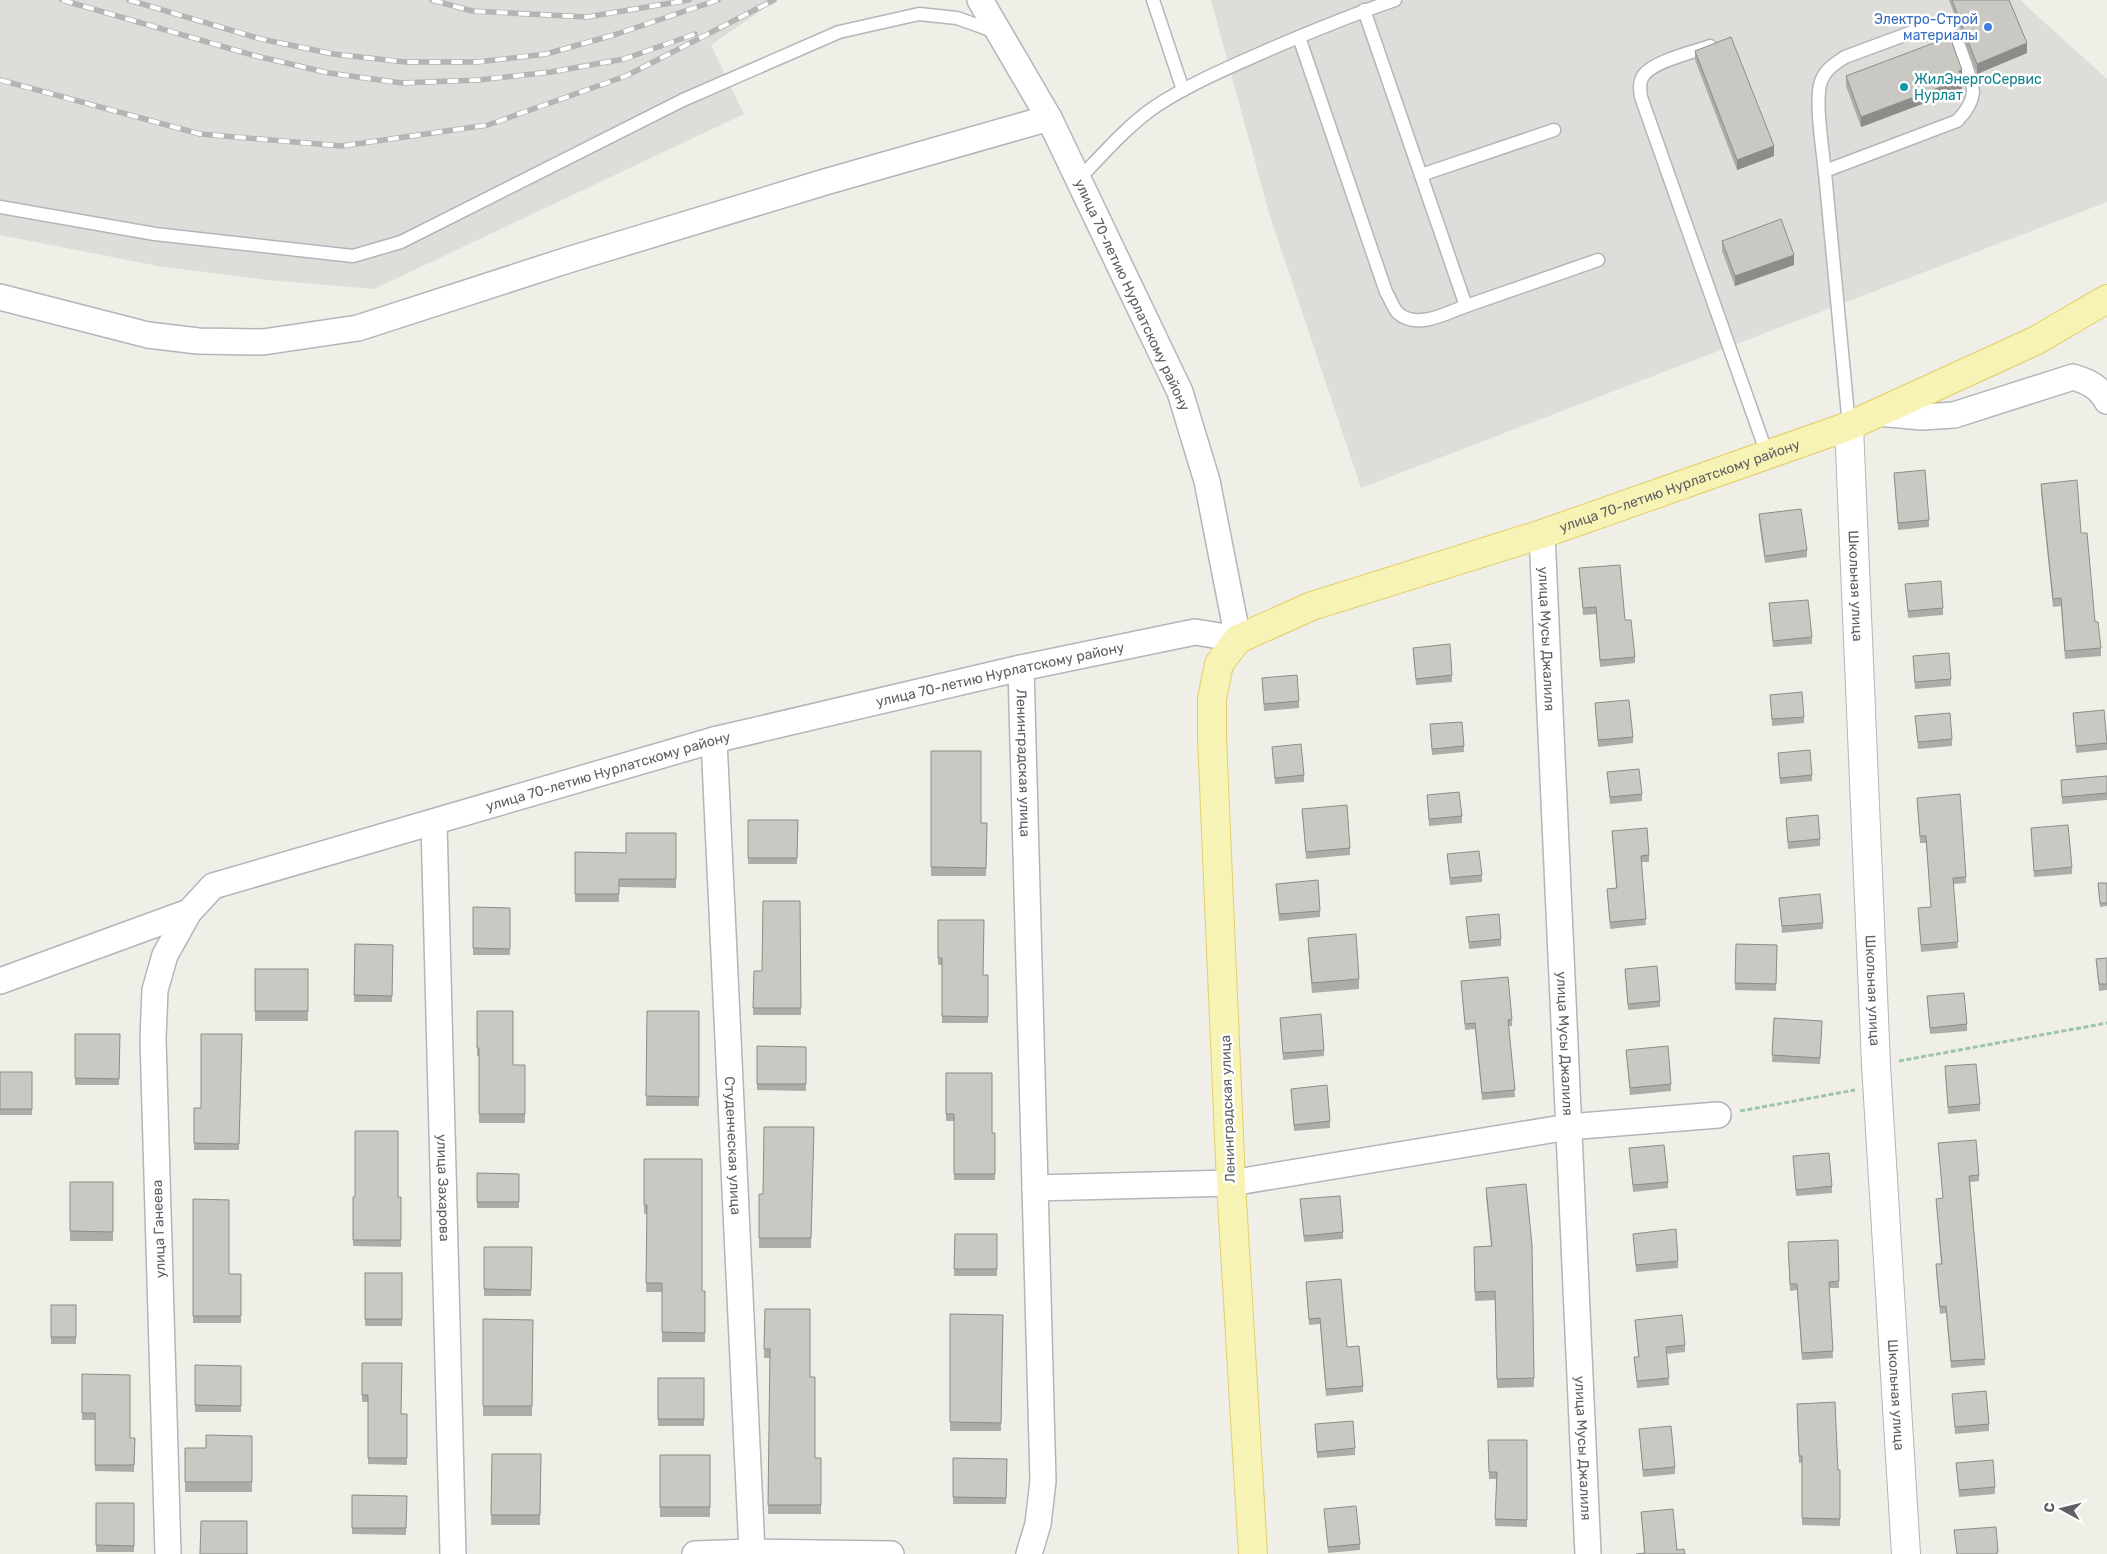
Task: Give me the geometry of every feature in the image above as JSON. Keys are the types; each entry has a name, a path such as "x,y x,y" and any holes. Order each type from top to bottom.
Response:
{"main road":[{"name":"улица 70-летию Нурлатскому району","path":"1219,664 1238,639 1312,606 1542,534 1849,426 2035,341 2107,299"},
{"name":"Ленинградская улица","path":"1219,664 1212,699 1212,738 1231,1183 1253,1554"}],"street":[{"name":"улица 70-летию Нурлатскому району","path":"0,981 189,912 213,886 714,740 1021,668 1195,632 1238,639 1207,481 1180,392 1050,118 980,0"},
{"path":"0,298 148,335 198,341 263,342 358,328 577,257 796,190 1050,118"},
{"path":"1878,413 1922,417 1954,415 2073,377 2090,382 2101,391 2107,401"},
{"name":"Школьная улица","path":"1849,426 1877,1075 1906,1554"},
{"name":"улица Мусы Джалиля","path":"1542,534 1588,1554"},
{"name":"Ленинградская улица","path":"1021,668 1043,1482 1042,1505 1030,1550"},
{"name":"Студенческая улица","path":"714,740 752,1552"},
{"name":"улица Захарова","path":"434,822 453,1554"},
{"name":"улица Ганеева","path":"168,1554 154,1039 155,990 165,955 189,912"},
{"path":"1035,1188 1231,1183 1568,1127 1718,1115"},
{"path":"695,1554 752,1552 891,1554"}],"lane":[{"path":"1153,0 1183,90"},
{"path":"1079,179 1121,136 1154,107 1183,90 1228,67 1364,10 1395,0"},
{"path":"1364,10 1466,306"},
{"path":"0,208 155,234 353,256 401,242 683,100 838,32 919,14 957,18 1000,34"},
{"path":"1825,171 1957,122 1971,103 1974,89 1955,36 1937,27 1926,27 1845,57 1833,64 1820,82 1818,96 1825,171 1849,426"},
{"path":"1299,37 1386,292 1397,312 1407,318 1423,321 1598,260"},
{"path":"1725,41 1653,66 1643,76 1640,86 1641,97 1767,454"},
{"path":"1421,176 1554,130"}],"path":[{"path":"1718,1115 1877,1075 2107,1023"}],"shaded area":[{"path":"0,0 776,0 711,45 744,114 374,289 267,280 158,266 0,235"},
{"path":"1211,0 2020,0 2107,79 2107,202 1361,488 1269,213"}],"building":[{"path":"1952,0 2009,0 2027,43 1977,64"},
{"path":"1731,37 1774,146 1737,160 1695,51"},
{"name":"ЖилЭнергоСервис Нурлат","path":"1950,37 1962,70 1959,71 1962,79 1861,117 1846,76"},
{"path":"1781,219 1794,255 1735,276 1722,241"},
{"path":"1925,470 1929,520 1898,523 1894,473"},
{"path":"2077,480 2081,533 2087,533 2095,622 2098,622 2101,648 2065,651 2061,598 2053,599 2041,484"},
{"path":"1801,509 1807,550 1765,556 1759,514"},
{"path":"1620,565 1625,620 1631,620 1635,657 1600,660 1596,607 1583,608 1579,568"},
{"path":"1941,581 1943,608 1908,611 1905,584"},
{"path":"1808,600 1812,637 1773,641 1769,603"},
{"path":"1450,644 1452,675 1416,679 1413,648"},
{"path":"1949,653 1951,679 1915,682 1913,656"},
{"path":"1297,675 1299,701 1264,704 1262,678"},
{"path":"1802,692 1804,717 1772,719 1770,695"},
{"path":"1629,700 1633,737 1598,740 1595,703"},
{"path":"2104,710 2107,743 2076,746 2073,713"},
{"path":"1950,713 1952,739 1918,742 1915,716"},
{"path":"1462,722 1464,746 1432,749 1430,724"},
{"path":"1301,744 1304,775 1275,778 1272,747"},
{"path":"1810,750 1812,775 1780,778 1778,753"},
{"path":"931,751 981,751 981,823 987,823 986,868 931,867"},
{"path":"1639,769 1642,794 1610,797 1607,772"},
{"path":"2107,776 2107,793 2062,797 2061,780"},
{"path":"1459,792 1462,816 1429,819 1427,795"},
{"path":"1960,794 1966,877 1953,878 1958,942 1921,945 1918,908 1931,907 1926,836 1920,836 1917,798"},
{"path":"1347,805 1350,848 1306,852 1302,809"},
{"path":"1818,815 1820,839 1788,842 1786,818"},
{"path":"748,820 798,820 797,858 748,858"},
{"path":"2068,825 2072,867 2034,871 2031,828"},
{"path":"1647,828 1649,855 1641,856 1646,919 1610,922 1607,889 1617,888 1612,831"},
{"path":"626,833 676,833 676,879 619,879 619,894 575,894 575,852 626,853"},
{"path":"1479,851 1482,875 1450,878 1447,854"},
{"path":"1318,880 1320,911 1279,914 1276,884"},
{"path":"2098,883 2107,883 2107,903 2100,903"},
{"path":"1820,894 1823,923 1782,926 1779,898"},
{"path":"763,901 800,901 801,1008 753,1008 754,971 762,971"},
{"path":"473,907 510,908 510,949 473,948"},
{"path":"1499,914 1501,939 1469,942 1466,917"},
{"path":"938,920 984,920 983,975 988,975 988,1017 942,1016 942,958 938,958"},
{"path":"1356,934 1359,979 1312,983 1308,938"},
{"path":"355,944 393,945 392,996 354,995"},
{"path":"1736,944 1777,945 1776,984 1735,983"},
{"path":"2107,958 2107,984 2099,984 2096,959"},
{"path":"1657,966 1660,1001 1628,1004 1625,969"},
{"path":"255,969 308,969 308,1011 255,1011"},
{"path":"1508,977 1512,1019 1508,1020 1515,1090 1482,1093 1475,1023 1465,1024 1461,981"},
{"path":"1964,993 1967,1024 1930,1028 1927,996"},
{"path":"477,1011 513,1011 513,1065 525,1065 525,1114 479,1114"},
{"path":"647,1011 699,1011 699,1097 646,1096"},
{"path":"1321,1014 1324,1050 1283,1053 1280,1018"},
{"path":"1774,1018 1822,1021 1820,1058 1772,1055"},
{"path":"75,1034 120,1034 119,1079 75,1078"},
{"path":"201,1034 242,1034 239,1144 194,1143 194,1108 201,1108"},
{"path":"757,1046 806,1047 806,1084 757,1084"},
{"path":"1668,1046 1671,1084 1630,1088 1626,1050"},
{"path":"1976,1064 1980,1104 1948,1107 1945,1066"},
{"path":"0,1072 32,1072 32,1109 0,1109"},
{"path":"946,1073 992,1073 992,1133 995,1133 995,1174 954,1174 954,1114 946,1114"},
{"path":"1327,1085 1330,1121 1294,1125 1291,1089"},
{"path":"764,1127 814,1127 811,1238 759,1238 759,1194 763,1194"},
{"path":"355,1131 398,1131 398,1197 401,1197 401,1240 353,1240"},
{"path":"1976,1140 1979,1175 1969,1176 1985,1359 1951,1361 1946,1306 1940,1307 1936,1264 1942,1264 1936,1199 1943,1198 1938,1143"},
{"path":"1664,1145 1668,1182 1633,1185 1629,1148"},
{"path":"1829,1153 1832,1186 1796,1190 1793,1156"},
{"path":"644,1159 702,1159 702,1291 705,1291 705,1333 662,1332 662,1283 646,1283 647,1205 644,1205"},
{"path":"477,1173 519,1174 519,1202 477,1202"},
{"path":"70,1182 113,1182 113,1232 70,1231"},
{"path":"1526,1184 1532,1245 1534,1378 1497,1379 1495,1291 1475,1292 1474,1247 1492,1246 1486,1188"},
{"path":"1340,1196 1343,1232 1304,1236 1300,1199"},
{"path":"193,1199 229,1200 229,1274 241,1274 241,1316 193,1316"},
{"path":"1676,1229 1678,1261 1636,1265 1633,1234"},
{"path":"955,1234 997,1234 997,1269 954,1269"},
{"path":"1838,1240 1839,1281 1829,1282 1833,1351 1802,1353 1797,1284 1790,1284 1788,1242"},
{"path":"484,1247 532,1247 531,1290 484,1289"},
{"path":"365,1273 402,1273 402,1319 365,1319"},
{"path":"1341,1279 1347,1347 1359,1346 1363,1386 1326,1389 1320,1318 1309,1319 1306,1282"},
{"path":"51,1305 76,1305 76,1337 51,1337"},
{"path":"765,1309 810,1309 810,1377 815,1377 815,1458 821,1458 821,1505 768,1505 770,1349 764,1349"},
{"path":"950,1314 1003,1315 1001,1423 950,1422"},
{"path":"1682,1315 1685,1345 1666,1347 1669,1378 1637,1381 1634,1357 1639,1357 1635,1320"},
{"path":"483,1319 533,1320 532,1406 483,1406"},
{"path":"362,1363 402,1363 401,1414 407,1414 407,1458 368,1458 368,1395 362,1395"},
{"path":"195,1365 241,1366 241,1406 195,1405"},
{"path":"82,1374 130,1375 130,1438 135,1438 134,1465 95,1465 95,1413 82,1413"},
{"path":"658,1378 704,1378 704,1419 658,1419"},
{"path":"1986,1391 1989,1424 1955,1427 1952,1394"},
{"path":"1835,1402 1838,1470 1840,1470 1840,1519 1802,1518 1802,1456 1799,1456 1797,1404"},
{"path":"1353,1421 1355,1448 1317,1452 1315,1424"},
{"path":"1671,1426 1675,1467 1643,1470 1639,1429"},
{"path":"206,1435 252,1436 252,1482 185,1482 185,1448 206,1448"},
{"path":"1488,1440 1527,1440 1527,1520 1495,1519 1497,1472 1489,1472"},
{"path":"492,1454 541,1454 540,1515 491,1515"},
{"path":"660,1455 710,1455 710,1507 660,1507"},
{"path":"953,1458 1007,1459 1006,1498 953,1497"},
{"path":"1993,1460 1995,1487 1959,1490 1956,1463"},
{"path":"352,1495 407,1496 406,1528 352,1528"},
{"path":"96,1503 134,1503 134,1546 96,1545"},
{"path":"1356,1506 1360,1544 1328,1547 1324,1509"},
{"path":"1673,1509 1677,1550 1684,1549 1685,1554 1636,1554 1645,1553 1641,1512"},
{"path":"201,1521 247,1521 247,1554 200,1554"},
{"path":"1996,1527 1997,1554 1957,1554 1954,1530"}],"railway":[{"path":"62,0 256,56 329,73 402,83 478,80 551,72 624,59 695,34"},
{"path":"129,0 261,39 333,54 405,62 477,62 546,54 617,34 718,0"},
{"path":"432,0 472,11 587,17 689,0"},
{"path":"0,80 200,134 342,146 488,125 626,76 774,0"}],"place":[{"name":"Электро-Строй материалы","path":"1988,27"},
{"name":"ЖилЭнергоСервис Нурлат","path":"1904,87"}]}
